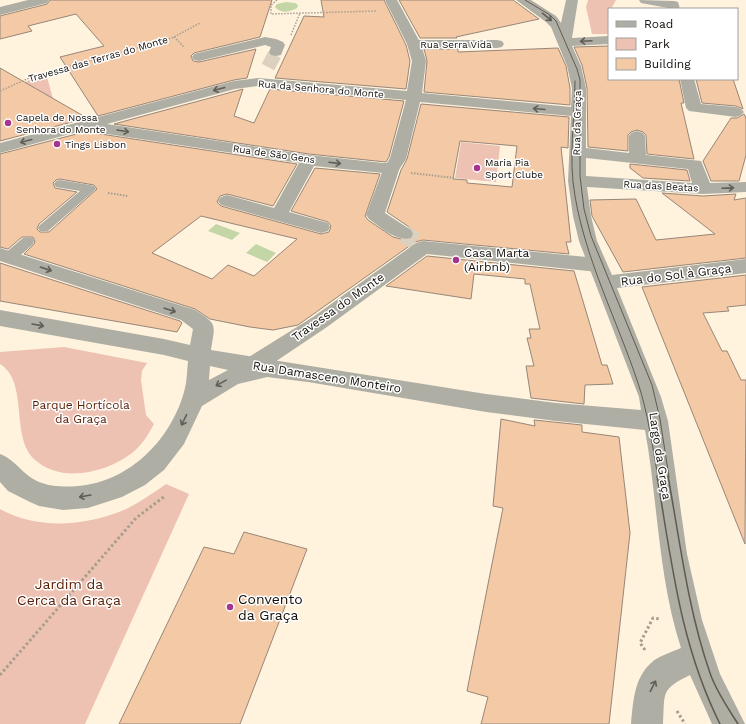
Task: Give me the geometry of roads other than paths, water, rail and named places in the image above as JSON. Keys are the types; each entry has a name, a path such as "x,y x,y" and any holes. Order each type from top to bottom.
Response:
{"street":[{"path":"0,11 43,0"},
{"name":"Rua da Graça","path":"522,0 551,19 557,27 574,66 579,88 577,181 582,216 588,241 601,274"},
{"path":"572,0 564,42 608,40"},
{"path":"645,0 674,5 674,8"},
{"path":"393,5 414,44 419,61 414,98 398,159 392,167 375,215 414,240 601,274"},
{"path":"199,57 265,42 271,42 278,46 276,52"},
{"name":"Rua Serra Vida","path":"414,44 497,44"},
{"path":"258,82 268,67"},
{"path":"687,80 694,108 736,112"},
{"name":"Rua da Senhora do Monte","path":"0,148 234,85 258,82 414,98 578,112"},
{"name":"Rua de São Gens","path":"84,125 309,160 383,168 392,167"},
{"path":"637,136 638,159"},
{"path":"577,152 695,165 703,188"},
{"path":"279,215 309,160"},
{"name":"Rua das Beatas","path":"577,181 703,188 746,187"},
{"path":"227,201 321,227"},
{"name":"Travessa do Monte","path":"262,368 320,322 414,240"},
{"path":"0,465 7,476 18,485 31,492 63,498 99,494 134,479 161,457 171,444 194,400 198,381 199,356 204,326 188,316 5,255"},
{"name":"Rua do Sol à Graça","path":"601,274 746,266"},
{"name":"Largo da Graça","path":"601,274 650,397 656,421 674,555 685,608 698,655 711,692 729,724"},
{"name":"Rua Damasceno Monteiro","path":"0,318 164,347 199,356 262,368 308,373 514,408 656,421"},
{"path":"194,400 232,377 262,368"},
{"path":"647,724 650,692 655,681 662,673 698,655"}],"lane":[{"path":"44,228 90,189 60,184"},
{"path":"5,255 28,241"}],"tunnel":[{"path":"268,67 276,52"},
{"path":"404,234 416,241"}],"tram line":[{"path":"525,0 550,15 556,21 577,69 580,80 580,176 584,209 591,236 652,385 660,419 669,477"},
{"path":"575,81 572,167 575,196 580,220 594,267 638,383 650,429 658,477"},
{"path":"657,476 673,572 686,633 706,694 720,724"},
{"path":"668,476 685,576 702,649 710,673 722,699 738,724"}],"place":[{"name":"Capela de Nossa Senhora do Monte","path":"8,123"},
{"name":"Tings Lisbon","path":"57,144"},
{"name":"Maria Pia Sport Clube","path":"477,168"},
{"name":"Casa Marta (Airbnb)","path":"456,260"},
{"name":"Convento da Graça","path":"230,607"}],"park label":[{"name":"Parque Hortícola da Graça","path":"81,412"},
{"name":"Jardim da Cerca da Graça","path":"69,592"}]}
